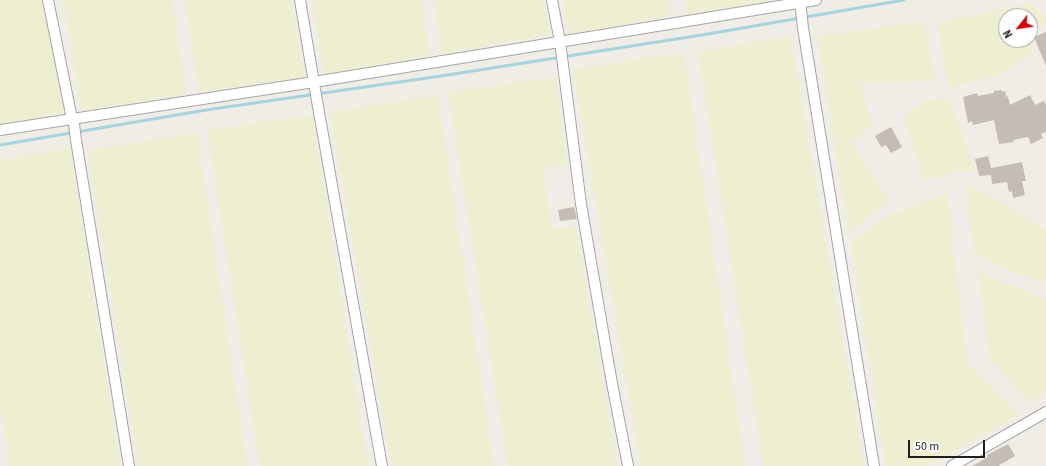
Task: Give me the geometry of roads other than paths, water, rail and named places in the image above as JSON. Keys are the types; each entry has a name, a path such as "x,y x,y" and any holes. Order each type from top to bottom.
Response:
{"street":[{"path":"48,0 73,121 129,466"},
{"path":"300,0 382,466"},
{"path":"552,0 561,46 582,204 611,378 628,466"},
{"path":"0,130 73,121 561,46 801,4 816,0"},
{"path":"801,4 803,28 874,466"},
{"path":"952,466 1046,412"}],"waterway":[{"path":"0,145 206,110 441,76 708,34 904,0"}]}
